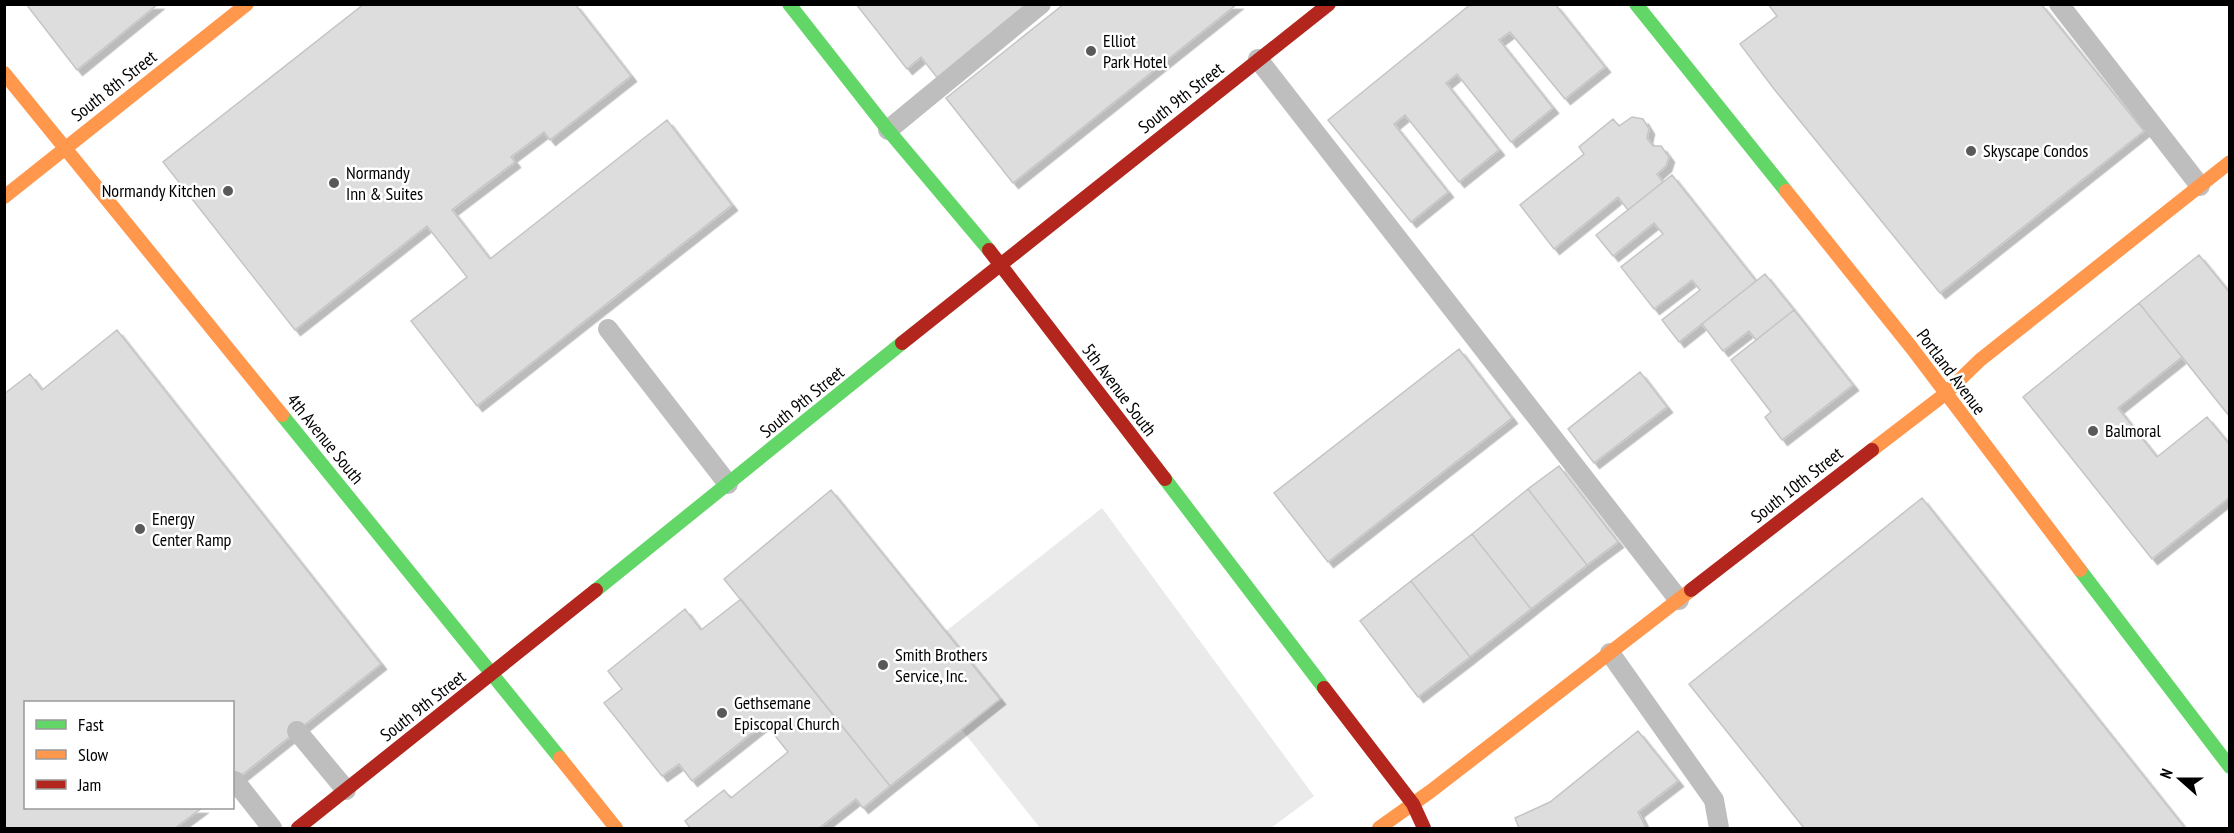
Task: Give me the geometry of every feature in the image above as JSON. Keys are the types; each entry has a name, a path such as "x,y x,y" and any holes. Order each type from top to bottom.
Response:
{"main road":[{"name":"South 8th Street","path":"4,197 247,4"},
{"name":"5th Avenue South","path":"789,4 888,130 1000,264 1413,804 1424,828"},
{"name":"South 9th Street","path":"298,828 493,674 1000,264 1329,4"},
{"name":"Portland Avenue","path":"1636,4 1911,347 2229,767"},
{"name":"4th Avenue South","path":"4,73 616,828"},
{"name":"South 10th Street","path":"1379,828 1945,394 1980,360 2229,162"}],"lane":[{"path":"888,130 1041,4"},
{"path":"2059,4 2200,186"},
{"path":"1258,59 1678,600"},
{"path":"608,329 728,484"},
{"path":"1610,652 1714,800 1719,828"},
{"path":"297,731 346,790"},
{"path":"235,781 272,828"}],"shaded area":[{"path":"1102,508 1314,796 1271,828 1040,828 962,730 1000,699 946,631"}],"building":[{"path":"26,4 158,4 77,70"},
{"name":"Normandy Inn & Suites","path":"364,4 575,4 631,76 550,140 544,132 511,157 515,162 452,210 490,259 667,120 732,205 477,406 411,321 467,277 427,226 295,330 163,162"},
{"path":"856,4 1035,4 939,80 921,57 907,69"},
{"name":"Elliot Park Hotel","path":"1064,4 1237,4 1013,183 946,98"},
{"path":"1471,4 1555,4 1605,67 1565,99 1510,32 1499,40 1553,108 1511,142 1457,74 1446,83 1499,150 1459,182 1405,115 1394,124 1448,192 1411,222 1328,120"},
{"name":"Skyscape Condos","path":"1768,4 2041,4 2144,131 1940,293 1740,44 1777,16"},
{"path":"1632,117 1643,119 1649,129 1647,138 1653,146 1661,146 1669,157 1666,166 1657,174 1663,182 1628,210 1618,197 1554,249 1520,205 1584,154 1579,147 1613,119 1619,126"},
{"path":"1672,175 1756,281 1679,342 1662,320 1700,290 1692,280 1654,309 1621,267 1663,234 1654,223 1613,256 1596,235"},
{"path":"2199,255 2230,293 2230,417 2139,303"},
{"path":"1765,274 1794,310 1756,340 1749,331 1723,351 1702,324"},
{"name":"Balmoral","path":"2139,303 2182,357 2118,408 2157,457 2207,417 2230,445 2230,497 2152,559 2023,397"},
{"path":"1794,310 1853,385 1782,440 1765,417 1771,412 1731,360"},
{"name":"Energy Center Ramp","path":"117,330 381,664 234,781 234,701 24,701 24,809 201,809 175,828 4,828 4,394 30,374 42,390"},
{"path":"1459,349 1512,418 1328,562 1274,493"},
{"path":"1640,372 1667,407 1594,463 1568,429"},
{"path":"1559,466 1618,542 1587,565 1528,489"},
{"path":"1528,489 1587,565 1531,609 1472,534"},
{"name":"Smith Brothers Service, Inc.","path":"831,490 1000,699 890,786 724,579"},
{"path":"1922,498 2185,828 1804,828 1689,684"},
{"path":"1472,534 1531,609 1470,657 1411,581"},
{"path":"1411,581 1470,657 1418,697 1360,621"},
{"name":"Gethsemane Episcopal Church","path":"741,599 890,786 863,808 856,799 819,828 690,828 685,821 724,790 731,798 788,752 765,723 692,781 679,764 662,776 604,703 622,689 608,671 685,609 701,630"},
{"path":"1638,731 1678,781 1638,812 1646,828 1519,828 1515,818 1550,802"}],"traffic: fast":[{"path":"789,4 888,130 989,250"},
{"path":"1636,4 1786,191"},
{"path":"596,590 902,343"},
{"path":"282,415 560,758"},
{"path":"1165,479 1324,688"},
{"path":"2080,570 2230,767"}],"traffic: slow":[{"path":"4,197 247,4"},
{"path":"4,73 282,415"},
{"path":"1872,450 1945,394 1980,360 2230,162"},
{"path":"1786,191 1911,347 2080,570"},
{"path":"1379,828 1431,791 1691,590"},
{"path":"560,758 616,828"}],"traffic: jam":[{"path":"902,343 1329,4"},
{"path":"989,250 1165,479"},
{"path":"1691,590 1872,450"},
{"path":"298,828 596,590"},
{"path":"1324,688 1413,804"},
{"path":"1413,804 1424,828"}],"place":[{"name":"Elliot Park Hotel","path":"1091,51"},
{"name":"Skyscape Condos","path":"1971,151"},
{"name":"Normandy Inn & Suites","path":"334,183"},
{"name":"Normandy Kitchen","path":"228,191"},
{"name":"Balmoral","path":"2093,431"},
{"name":"Energy Center Ramp","path":"140,529"},
{"name":"Smith Brothers Service, Inc.","path":"883,665"},
{"name":"Gethsemane Episcopal Church","path":"722,713"}]}
